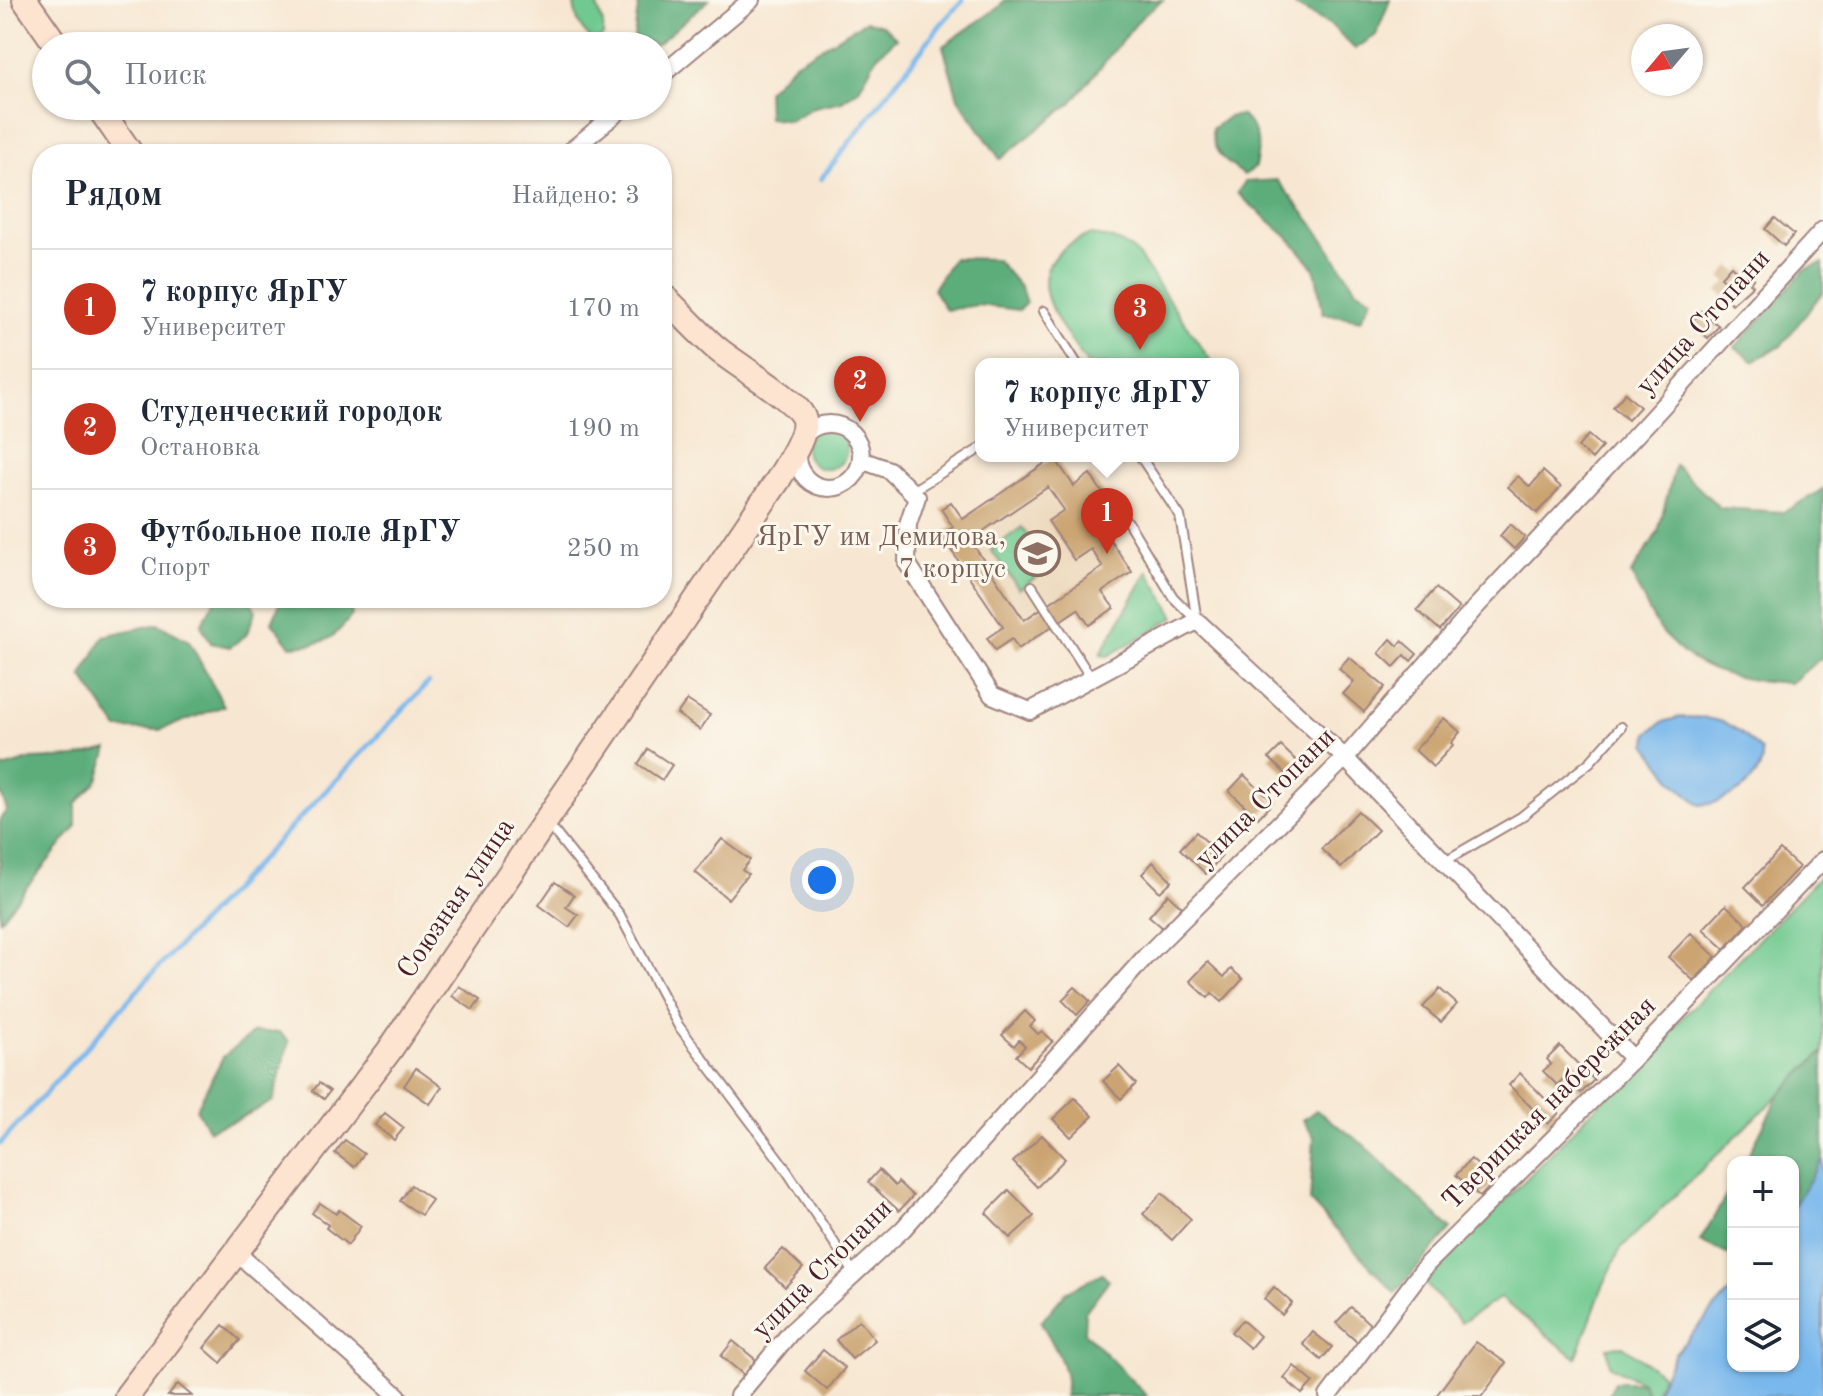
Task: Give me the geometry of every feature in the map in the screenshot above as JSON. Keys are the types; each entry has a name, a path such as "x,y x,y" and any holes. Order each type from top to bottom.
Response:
{"street":[{"path":"25,0 47,32"},
{"path":"672,66 751,0"},
{"path":"108,120 124,144"},
{"path":"579,144 608,120"},
{"name":"улица Стопани","path":"738,1396 791,1332 903,1229 1145,957 1345,758 1475,608 1823,230"},
{"path":"672,305 716,348 812,420 842,426 851,432 861,450 861,460 852,479 843,485 821,487 803,475 797,455 799,444"},
{"name":"Союзная улица","path":"127,1396 389,1051 778,480 799,444 804,423 812,420"},
{"path":"861,460 889,470 917,497 908,524 907,563 992,695 1030,711 1197,621 1345,758 1633,1059"},
{"name":"Тверицкая набережная","path":"1328,1396 1427,1264 1633,1059 1823,860"},
{"path":"237,1253 386,1393"}],"lane":[{"path":"1044,311 1073,358"},
{"path":"912,491 975,452"},
{"path":"1144,462 1180,516 1197,621"},
{"path":"1128,522 1173,597 1197,621"},
{"path":"1032,586 1091,678"},
{"path":"1445,861 1521,817 1590,762 1621,727"},
{"path":"545,821 620,915 678,1025 781,1162 854,1273"}],"shaded area":[{"name":"ЯрГУ им Демидова, 7 корпус","path":"1047,462 1058,462 1074,485 1090,474 1106,498 1090,510 1132,572 1103,592 1114,608 1089,625 1078,609 1018,649 1011,639 995,650 987,638 1003,626 941,535 952,527 941,509 951,502 964,519"}],"green space":[{"path":"578,0 595,0 603,32 585,32 578,21 574,4"},
{"path":"639,0 709,0 671,32 635,32"},
{"path":"1004,0 1163,0 1144,14 1071,103 1000,159 958,98 943,46 999,7"},
{"path":"1292,0 1390,0 1376,35 1355,49 1331,25 1295,6"},
{"path":"866,21 882,25 897,38 877,56 859,89 842,101 814,107 789,121 768,118 767,91 795,63"},
{"path":"1241,115 1252,127 1258,145 1255,168 1244,175 1217,151 1212,129 1228,117"},
{"path":"1277,180 1316,228 1356,289 1372,298 1361,320 1323,313 1315,269 1290,239 1237,193 1245,182"},
{"path":"1089,235 1116,240 1127,246 1138,255 1209,358 1083,358 1053,311 1046,294 1045,277 1051,262 1065,248"},
{"path":"953,258 996,259 1021,288 1026,303 1019,310 978,305 946,310 933,289"},
{"path":"1823,263 1823,292 1781,346 1753,361 1735,347 1805,269"},
{"path":"826,427 841,433 847,448 841,463 826,469 811,463 805,448 811,433"},
{"path":"1675,465 1720,508 1784,512 1823,489 1823,656 1791,683 1738,677 1706,667 1677,648 1650,613 1631,574 1658,532"},
{"path":"1022,527 1050,567 1019,589 991,550"},
{"path":"1148,571 1175,617 1108,656 1100,655"},
{"path":"210,608 254,608 256,611 246,635 230,647 211,643 201,625"},
{"path":"278,608 351,608 352,615 339,631 326,640 291,646 272,622"},
{"path":"158,624 189,641 224,706 160,730 118,729 82,676 104,636"},
{"path":"108,749 98,780 76,804 76,827 0,920 0,819 7,810 0,791 0,769 32,759 77,757"},
{"path":"1823,873 1823,1052 1621,1248 1602,1288 1576,1358 1500,1298 1461,1323 1425,1283"},
{"path":"254,1032 279,1032 289,1041 273,1101 209,1130 196,1109 223,1057"},
{"path":"1823,1052 1823,1159 1799,1197 1799,1156 1748,1156 1779,1095"},
{"path":"1316,1110 1363,1144 1451,1229 1395,1293 1310,1202 1314,1137 1303,1120"},
{"path":"1727,1194 1727,1254 1700,1241"},
{"path":"1102,1273 1109,1280 1085,1312 1084,1332 1147,1396 1064,1396 1064,1368 1041,1322 1066,1292"},
{"path":"1623,1346 1663,1375 1654,1396 1648,1396 1642,1382 1610,1366 1607,1347"},
{"path":"1615,1382 1642,1382 1648,1396 1608,1396"}],"water":[{"path":"1680,717 1706,718 1725,723 1751,741 1761,751 1762,759 1752,780 1727,798 1700,805 1674,782 1647,745 1648,733 1663,722"},
{"path":"1823,1159 1823,1396 1654,1396 1675,1353 1727,1295 1727,1372 1799,1372 1799,1197"}],"building":[{"path":"1775,218 1794,234 1784,246 1765,229"},
{"path":"1731,266 1739,273 1743,268 1754,278 1750,283 1753,285 1732,304 1718,291 1725,283 1729,284 1721,277"},
{"path":"1701,311 1719,326 1708,338 1690,323"},
{"path":"1625,393 1640,407 1628,420 1613,407"},
{"path":"1588,435 1602,447 1592,459 1578,447"},
{"name":"ЯрГУ им Демидова, 7 корпус","path":"1047,462 1057,462 1074,486 1090,474 1106,498 1090,510 1132,572 1102,592 1114,608 1089,625 1078,609 1018,649 1012,639 995,650 987,638 1003,627 941,535 953,527 941,509 951,502 963,519","holes":["1048,487 1064,510 1048,521 1074,560 1091,549 1103,567 1024,620 970,540"]},
{"path":"1543,471 1561,487 1537,513 1508,487 1518,476 1530,487"},
{"path":"1510,524 1525,537 1514,549 1500,536"},
{"path":"1436,588 1459,608 1440,630 1417,610"},
{"path":"1391,639 1398,646 1402,641 1417,654 1411,661 1405,655 1394,667 1379,653"},
{"path":"1349,657 1385,687 1364,712 1343,694 1354,682 1339,669"},
{"path":"687,700 710,715 700,730 677,714"},
{"path":"1444,718 1460,732 1433,767 1415,750"},
{"path":"1281,746 1306,770 1294,782 1269,758"},
{"path":"648,749 672,765 662,780 638,764"},
{"path":"1244,775 1273,802 1258,818 1229,791"},
{"path":"1358,811 1378,830 1341,868 1321,849"},
{"path":"1196,832 1222,856 1206,874 1180,849"},
{"path":"722,839 750,860 742,870 748,874 728,899 695,872"},
{"path":"1780,850 1799,867 1763,905 1745,887"},
{"path":"1153,862 1172,881 1160,892 1142,874"},
{"path":"555,882 574,895 566,907 578,915 569,927 539,905"},
{"path":"1168,894 1182,907 1163,928 1149,916"},
{"path":"1726,905 1747,925 1725,949 1703,929"},
{"path":"1691,933 1716,957 1694,981 1668,957"},
{"path":"1208,962 1224,977 1231,969 1243,979 1222,1002 1212,993 1208,998 1190,981"},
{"path":"459,986 480,1000 473,1010 452,996"},
{"path":"1075,987 1090,1001 1077,1015 1062,1000"},
{"path":"1440,989 1457,1004 1441,1022 1423,1007"},
{"path":"1025,1011 1035,1021 1030,1026 1053,1041 1028,1067 1016,1056 1025,1046 1019,1040 1014,1046 1002,1035"},
{"path":"1560,1046 1594,1080 1581,1093 1565,1077 1557,1085 1543,1071 1551,1064 1547,1059"},
{"path":"1119,1066 1136,1084 1121,1099 1103,1081"},
{"path":"416,1068 442,1087 430,1104 404,1086"},
{"path":"1520,1073 1559,1113 1548,1124 1509,1085"},
{"path":"319,1083 330,1091 324,1099 313,1091"},
{"path":"1075,1098 1093,1116 1071,1137 1053,1119"},
{"path":"385,1113 404,1128 394,1140 375,1125"},
{"path":"1042,1135 1065,1159 1037,1187 1013,1162"},
{"path":"345,1140 364,1154 354,1167 335,1153"},
{"path":"1471,1159 1495,1181 1480,1197 1456,1175"},
{"path":"879,1170 895,1186 898,1182 913,1196 899,1211 868,1182"},
{"path":"411,1185 432,1200 421,1215 400,1201"},
{"path":"1009,1190 1034,1216 1010,1238 986,1213"},
{"path":"1162,1193 1191,1219 1172,1240 1143,1214"},
{"path":"320,1203 336,1214 339,1210 361,1226 348,1245 312,1213"},
{"path":"783,1249 803,1268 785,1287 765,1268"},
{"path":"1274,1287 1292,1303 1282,1315 1264,1299"},
{"path":"1351,1307 1372,1326 1357,1342 1336,1323"},
{"path":"859,1320 875,1340 852,1359 836,1340"},
{"path":"1242,1320 1260,1336 1250,1348 1231,1332"},
{"path":"223,1325 240,1340 221,1363 204,1348"},
{"path":"1313,1332 1332,1347 1321,1360 1303,1344"},
{"path":"733,1341 756,1360 744,1375 721,1356"},
{"path":"1476,1342 1506,1363 1482,1396 1436,1396"},
{"path":"823,1350 845,1368 827,1390 805,1371"},
{"path":"1294,1366 1313,1382 1302,1394 1284,1378"},
{"path":"178,1384 192,1396 168,1396"}],"waterway":[{"path":"821,179 963,0"},
{"path":"0,1144 150,976 428,683"}],"place":[{"name":"Футбольное поле ЯрГУ","path":"1140,350"},
{"name":"Студенческий городок","path":"860,422"},
{"name":"ЯрГУ им Демидова, 7 корпус","path":"1037,554"},
{"name":"7 корпус ЯрГУ","path":"1107,554"}]}
